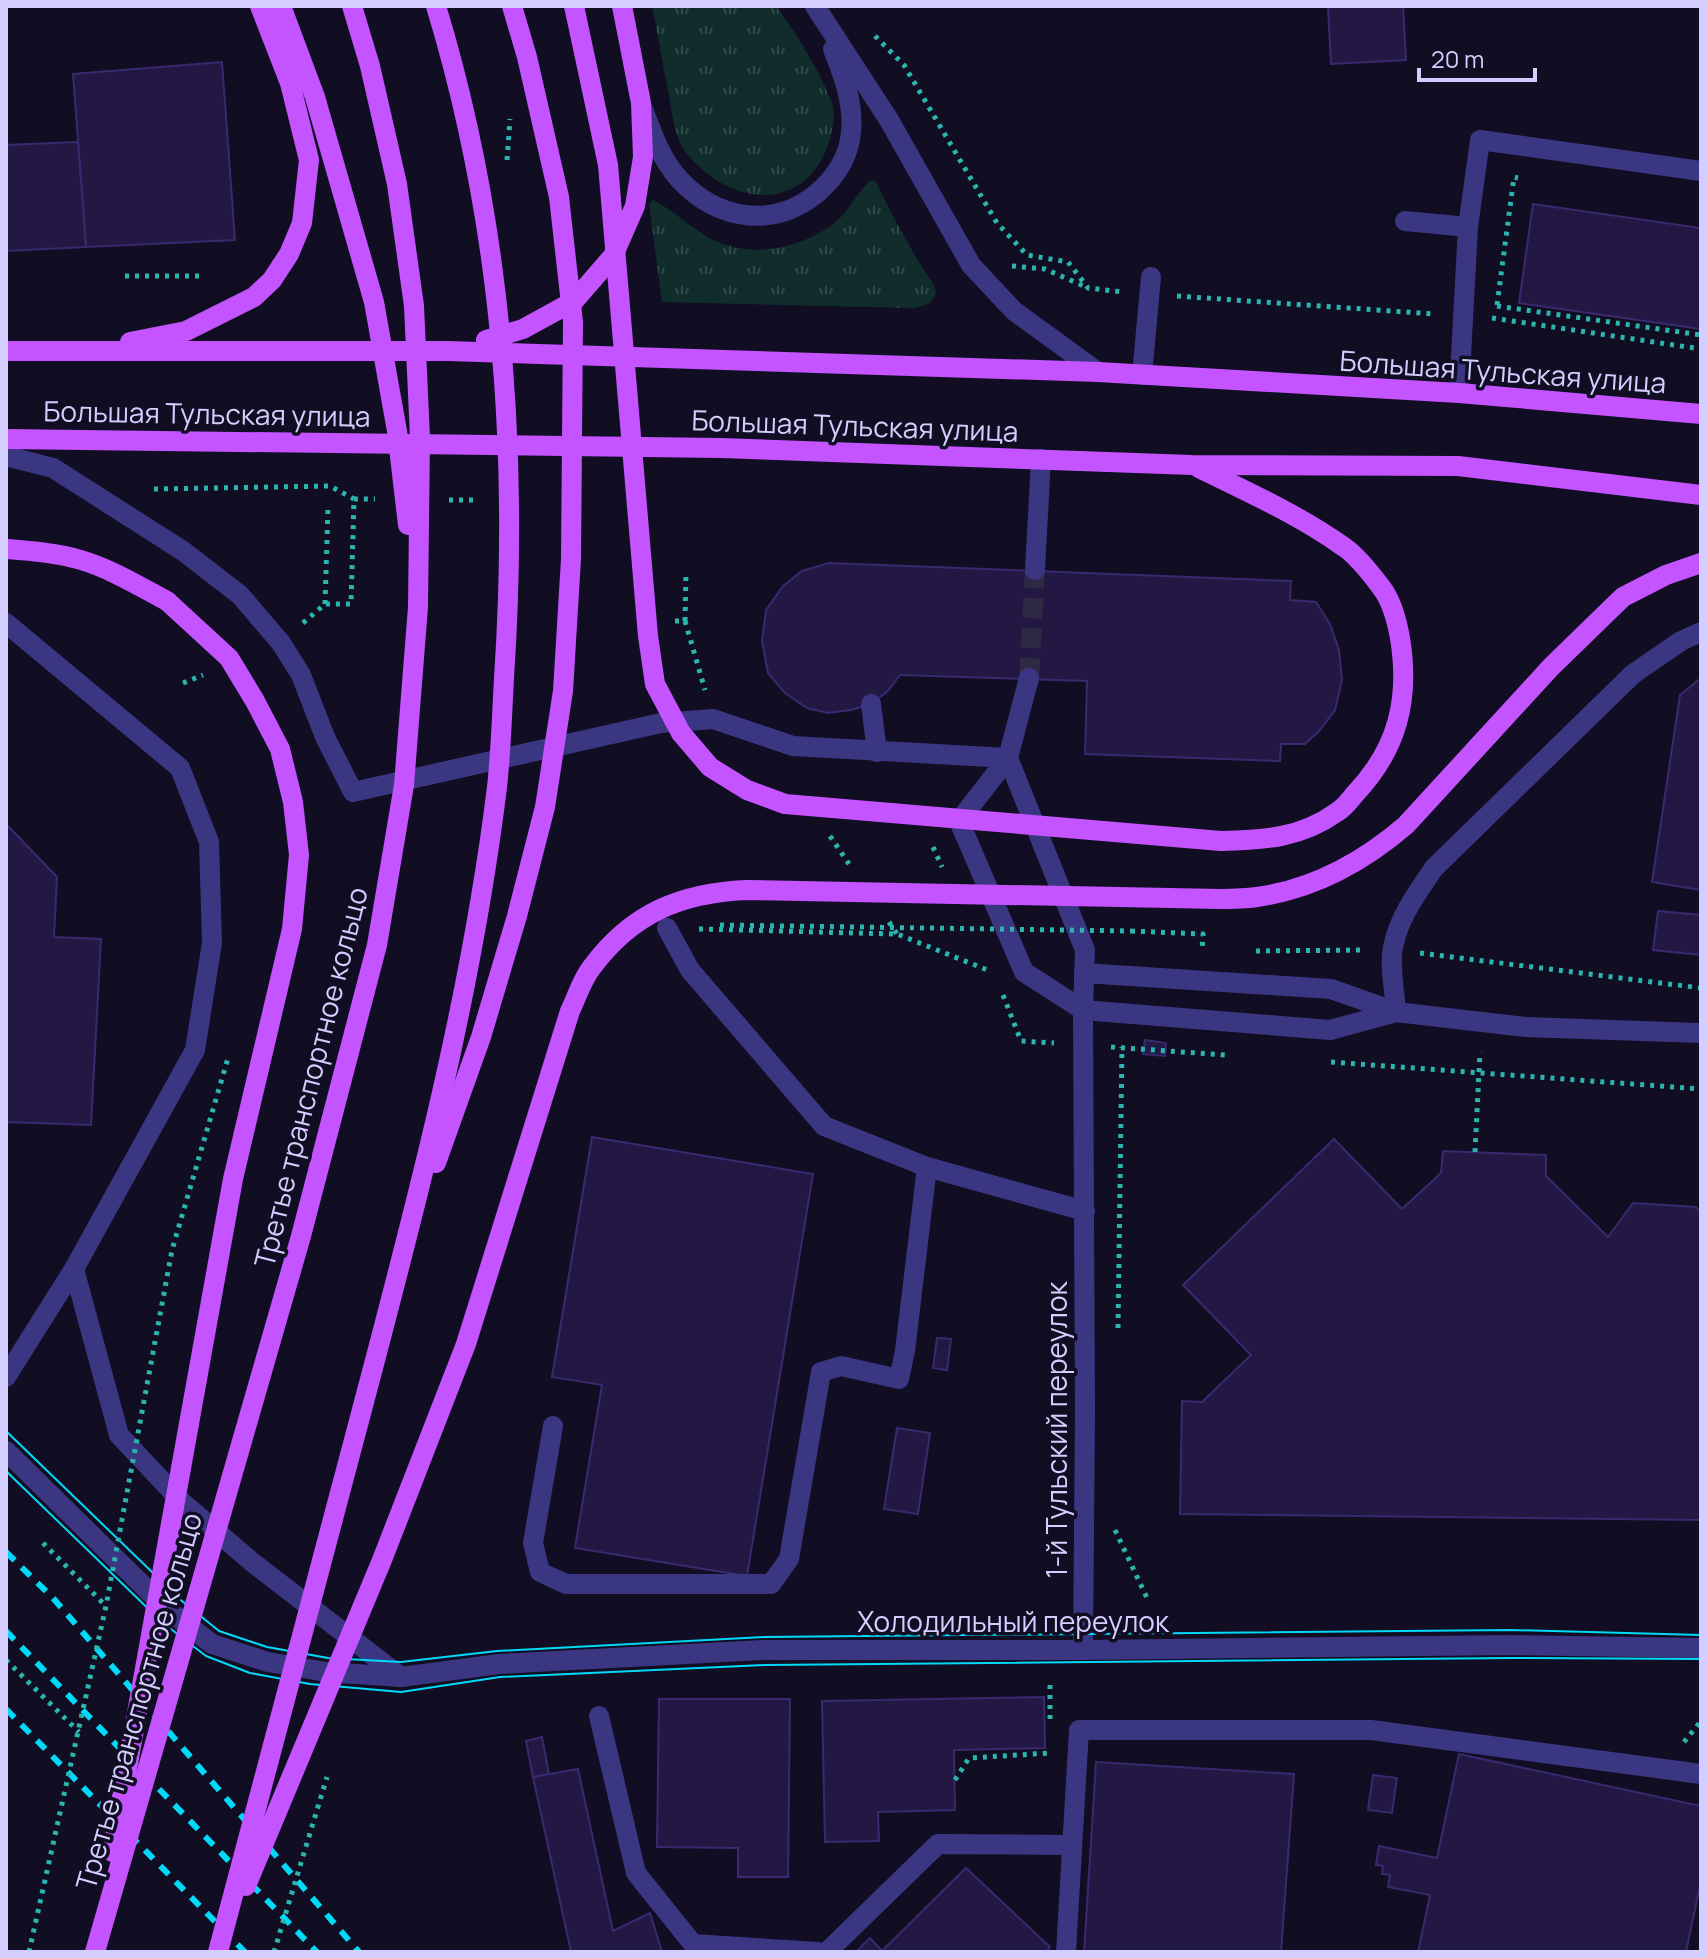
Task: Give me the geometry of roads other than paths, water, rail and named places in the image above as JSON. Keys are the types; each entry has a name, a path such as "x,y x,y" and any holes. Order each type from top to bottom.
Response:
{"main road":[{"path":"81,351 186,331 254,297 272,280 289,254 302,223 309,160 290,83 260,6"},
{"path":"281,6 315,97 374,302 397,431 418,607"},
{"name":"Третье транспортное кольцо","path":"94,1952 301,1236 377,945 404,785 418,607 420,438 414,306 397,184 370,66 352,6"},
{"path":"218,1952 403,1257 469,966 497,785 508,615 510,477 500,325 478,171 436,6"},
{"path":"403,1257 481,1037 517,916 545,807 563,691 571,559 573,322 559,197 512,6"},
{"path":"574,6 608,165 648,636 655,684 681,733 710,767 747,790 785,804 1221,841 1261,840 1300,833 1338,812 1368,781 1389,747 1402,707 1405,682 1397,622 1383,589 1347,548 1284,510 1192,465"},
{"path":"448,351 523,329 574,301 613,256 635,206 643,157 641,103 622,6"},
{"name":"Большая Тульская улица","path":"6,351 448,351 1098,372 1459,393 1701,414"},
{"name":"Большая Тульская улица","path":"6,439 721,448 1192,465 1458,466 1701,495"},
{"path":"6,549 81,560 120,575 167,601 229,658 280,749 293,802 299,855 292,929 233,1179 94,1952"},
{"path":"218,1952 382,1560 466,1344 570,1011 590,969 618,936 648,915 684,899 715,891 1256,897 1326,879 1406,825 1551,667 1623,597 1666,575 1701,563"}],"street":[{"path":"641,103 659,149 679,179 703,198 724,210 746,216 775,215 802,205 828,184 845,158 851,131 850,103 841,69 816,7"},
{"path":"816,7 889,120 971,265 1014,311 1098,372"},
{"path":"1459,393 1468,227 1480,140 1701,171"},
{"path":"1405,221 1468,227"},
{"path":"1142,375 1150,286"},
{"path":"6,456 53,468 183,551 240,595 281,643 301,675 325,737 353,792 661,723 713,719 793,746 1008,758"},
{"path":"1035,570 1041,459"},
{"path":"6,623 180,768 209,842 212,943 195,1050 74,1269 6,1377"},
{"path":"1396,1012 1392,950 1409,904 1434,868 1633,674 1681,641 1701,632"},
{"path":"1029,678 1008,758 959,821 1024,972 1083,1010 1330,1030 1396,1012"},
{"path":"871,704 877,752"},
{"name":"1-й Тульский переулок","path":"1008,758 1085,950 1083,1650"},
{"path":"667,928 690,970 824,1126 927,1167 1085,1211"},
{"path":"1084,973 1331,989 1396,1012 1482,1023 1701,1033"},
{"path":"553,1426 533,1543 540,1572 566,1584 771,1584 789,1559 821,1372 841,1366 899,1379 927,1167"},
{"path":"74,1269 119,1435 194,1512 252,1562 401,1677"},
{"name":"Холодильный переулок","path":"6,1451 168,1610 212,1644 268,1662 326,1672 401,1677 499,1664 763,1650 1511,1645 1701,1648"},
{"path":"599,1716 636,1873 693,1948 818,1952"},
{"path":"1066,1952 1079,1730 1371,1730 1701,1774"},
{"path":"827,1952 938,1844 1072,1845"}],"tunnel":[{"path":"1029,678 1035,570"}],"tram line":[{"path":"6,1431 182,1601 219,1631 267,1647 328,1658 401,1662 497,1651 764,1637 1511,1630 1701,1635"},
{"path":"6,1471 163,1623 206,1656 250,1673 310,1684 401,1692 500,1677 765,1665 1701,1659"}],"railway":[{"path":"6,1552 53,1598 359,1952"},
{"path":"6,1631 317,1952"},
{"path":"6,1709 245,1952"}]}
